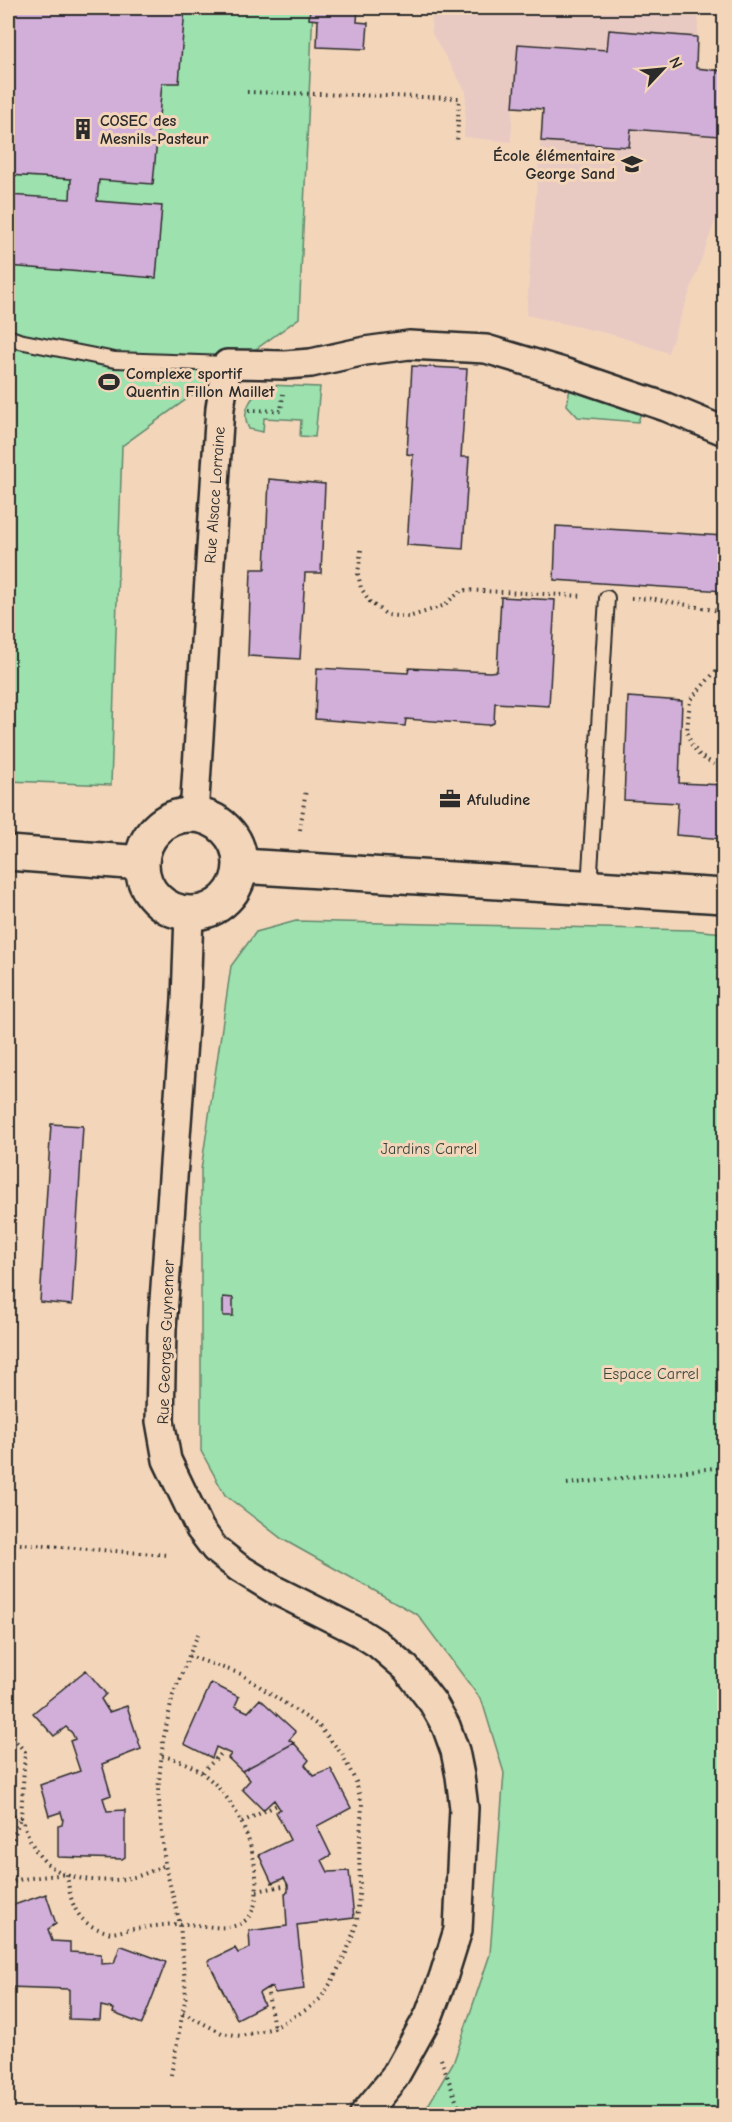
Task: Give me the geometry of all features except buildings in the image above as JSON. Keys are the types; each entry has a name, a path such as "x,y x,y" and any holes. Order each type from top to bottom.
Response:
{"street":[{"path":"227,364 302,364 409,345 486,349 666,407 724,432"},
{"name":"Rue Alsace Lorraine","path":"194,815 220,408 227,364"},
{"path":"194,815 218,823 231,834 238,850 241,866 238,881 225,901 212,910 189,914 169,909 157,901 146,883 142,863 145,846 155,831 169,820 194,815"},
{"path":"8,853 142,863"},
{"path":"241,866 724,896"},
{"name":"Rue Georges Guynemer","path":"189,914 186,1000 162,1328 160,1421 167,1460 200,1529 215,1549 239,1568 275,1590 359,1632 378,1644 406,1668 433,1703 446,1726 455,1751 460,1776 464,1808 458,1929 429,2015 394,2078 364,2115"}],"lane":[{"path":"8,337 115,360 227,364"},
{"path":"589,887 607,598"}],"path":[{"path":"247,92 459,98 457,143"},
{"path":"242,410 281,411 283,392"},
{"path":"361,550 358,574 361,588 370,602 387,615 410,617 443,606 462,590 655,599 724,612"},
{"path":"724,662 690,700 687,731 691,744 700,756 724,770"},
{"path":"300,830 306,789"},
{"path":"567,1484 724,1467"},
{"path":"8,1543 168,1555"},
{"path":"171,2075 186,1995 180,1924 165,1864 158,1791 161,1756 173,1695 198,1634"},
{"path":"183,2013 222,2033 241,2036 274,2028 309,2008 321,1998 347,1951 357,1922 362,1804 356,1782 342,1754 319,1726 241,1674 189,1656"},
{"path":"8,1732 26,1752 21,1817 8,1856"},
{"path":"201,1772 225,1751"},
{"path":"67,1874 70,1899 76,1912 86,1922 110,1933 180,1924 226,1927 246,1920 254,1910 257,1890 251,1846 242,1822 216,1785 201,1772 176,1758 161,1756"},
{"path":"242,1822 278,1805"},
{"path":"8,1816 21,1817"},
{"path":"21,1817 39,1856 59,1871 67,1874 92,1881 135,1877 165,1864"},
{"path":"8,1882 67,1874"},
{"path":"257,1890 288,1885"},
{"path":"267,1988 274,2028"},
{"path":"438,2050 461,2115"}],"shaded area":[{"name":"École élémentaire George Sand","path":"431,8 699,8 696,68 723,71 719,134 724,135 723,199 668,353 614,335 526,315 543,109 513,107 511,142 464,137 466,92 432,34"}],"green space":[{"name":"Complexe sportif Quentin Fillon Maillet","path":"8,8 313,8 299,318 122,446 111,785 8,781"},
{"path":"572,377 642,410 638,422 578,417 567,405"},
{"path":"268,385 320,387 315,437 300,436 301,420 264,418 263,432 249,429 246,415 249,403"},
{"name":"Jardins Carrel","path":"296,921 692,930 724,933 724,2114 423,2114 454,2061 490,1954 504,1773 482,1701 418,1615 282,1539 225,1495 201,1451 201,1170 231,966 256,932"},
{"path":"8,951 14,951 8,1071"}],"place":[{"name":"COSEC des Mesnils-Pasteur","path":"83,129"},
{"name":"École élémentaire George Sand","path":"632,164"},
{"name":"Complexe sportif Quentin Fillon Maillet","path":"109,382"},
{"name":"Afuludine","path":"450,799"}],"park label":[{"name":"Espace Carrel","path":"651,1373"}]}
